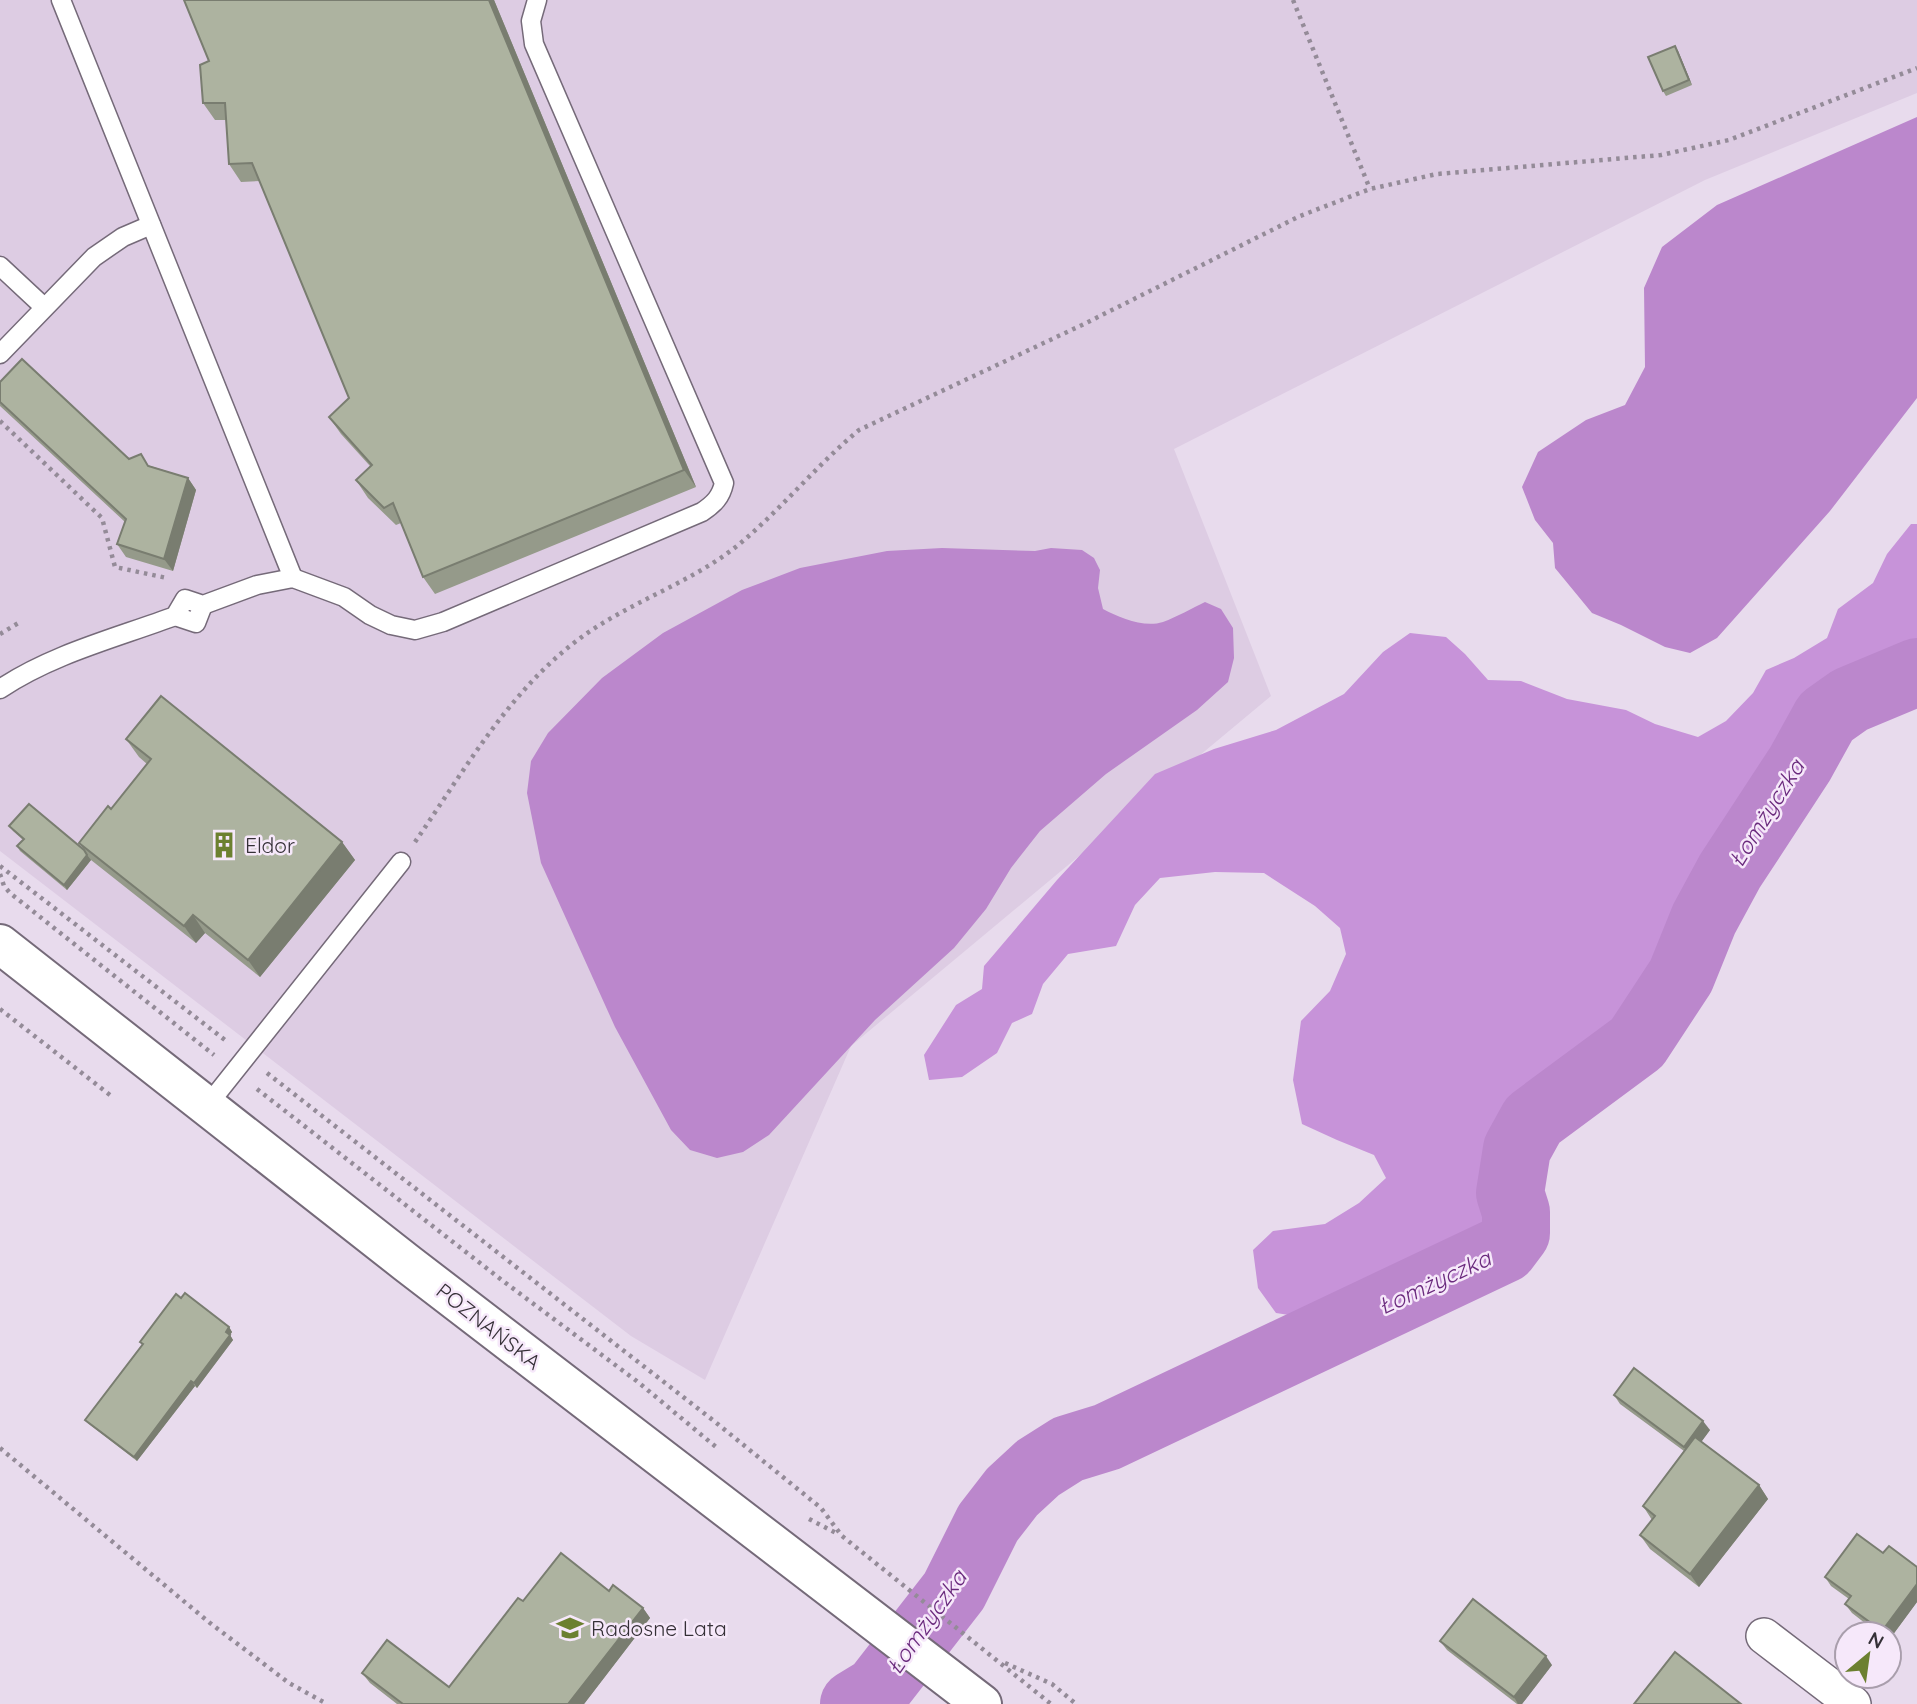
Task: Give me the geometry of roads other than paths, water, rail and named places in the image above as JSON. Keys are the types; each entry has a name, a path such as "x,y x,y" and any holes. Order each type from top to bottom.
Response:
{"main road":[{"name":"POZNAŃSKA","path":"0,944 862,1614 982,1704"}],"street":[{"path":"1764,1636 1853,1704"}],"lane":[{"path":"61,0 293,578"},
{"path":"0,689 22,674 62,656 175,616 185,599 202,605 257,585 293,578 344,597 370,615 391,625 415,630 443,622 702,512 722,495 724,483 534,44 531,21 537,0"},
{"path":"0,354 94,257 123,237 151,225"},
{"path":"0,266 44,307"},
{"path":"207,1106 401,862"}],"waterway":[{"name":"Łomżyczka","path":"854,1704 877,1690 954,1591 988,1523 1012,1492 1038,1468 1068,1449 1107,1437 1504,1249 1516,1233 1516,1212 1510,1193 1517,1149 1533,1120 1637,1043 1681,976 1704,919 1730,871 1800,764 1826,717 1850,700 1917,672"}],"place":[{"name":"Eldor","path":"224,845"},
{"name":"Radosne Lata","path":"570,1628"}]}
